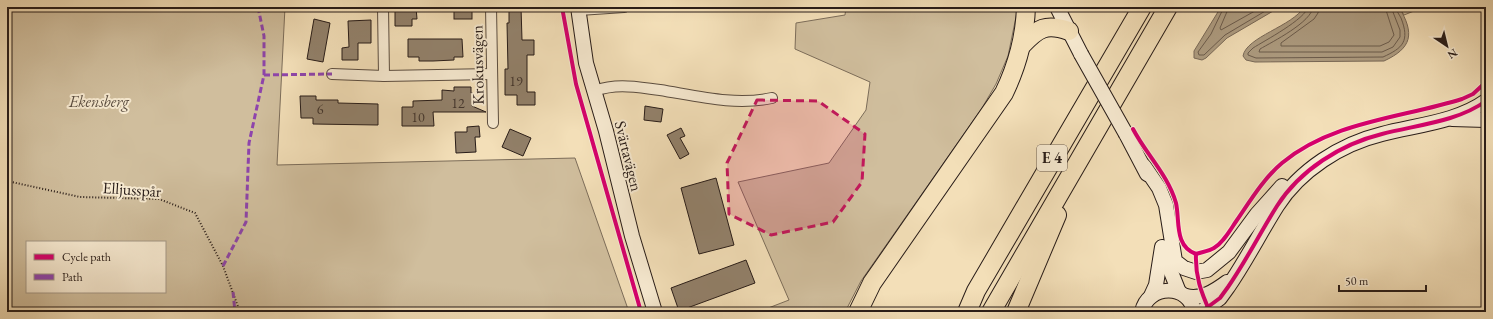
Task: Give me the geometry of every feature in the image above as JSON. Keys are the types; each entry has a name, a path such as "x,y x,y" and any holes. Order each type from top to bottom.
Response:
{"highway":[{"path":"858,312 880,271 1004,93 1013,74 1022,45 1026,7"},
{"name":"E 4","path":"966,312 976,291 1067,133 1142,7"},
{"name":"E 4","path":"991,312 1087,144 1168,7"},
{"path":"1022,45 1037,31 1046,27 1055,26 1069,31"},
{"path":"1016,312 1087,144"}],"main road":[{"name":"Svärtavägen","path":"579,9 586,63 606,131 632,236 655,312"},
{"path":"1056,9 1144,166 1159,188 1166,205 1175,261 1184,268 1196,272 1207,270 1229,252 1257,214 1289,178 1324,160"},
{"path":"1201,312 1220,298 1236,276 1277,206 1293,186 1324,160 1340,149 1380,134 1448,119 1486,101"},
{"path":"1448,119 1486,120"},
{"path":"1144,166 1154,192 1162,239 1171,272 1182,294 1190,302 1194,312"},
{"path":"1151,296 1158,272 1162,239"},
{"path":"1142,312 1146,301 1151,296 1165,290 1194,298 1212,292 1236,276"}],"street":[{"path":"383,7 384,76"},
{"name":"Krokusvägen","path":"491,7 493,122"},
{"path":"579,9 624,7"},
{"path":"332,74 384,76 492,74"},
{"path":"594,91 610,86 627,86 718,99 753,102 772,98"}],"highlighted area":[{"path":"757,100 818,101 865,134 862,182 833,222 771,235 729,214 727,163"}],"green space":[{"name":"Ekensberg","path":"7,7 285,7 277,165 575,158 629,312 7,312"},
{"path":"846,7 1016,7 1017,12 1008,56 996,84 982,108 861,281 845,312 758,312 789,300 738,182 829,163 866,110 870,82 795,49 796,23 845,15"},
{"path":"1399,7 1424,7 1404,15"}],"water":[{"path":"1221,7 1280,7 1227,38 1206,58 1202,60 1194,58 1194,51"},
{"path":"1304,7 1399,7 1407,25 1409,33 1408,39 1400,51 1384,61 1255,62 1246,60 1243,56 1246,49 1252,43 1290,20"}],"building":[{"path":"399,7 416,7 417,19 412,19 412,26 395,26 395,9 399,9"},
{"path":"454,7 472,7 472,19 454,19"},
{"path":"509,7 521,7 522,40 534,40 534,55 527,55 527,92 535,92 535,105 517,105 517,95 505,95 505,69 508,69 507,23 509,23"},
{"path":"314,19 330,23 323,62 307,59"},
{"path":"371,20 371,43 358,43 358,60 342,60 342,48 349,47 348,21"},
{"path":"408,39 462,39 463,57 454,57 454,60 419,61 419,57 408,57"},
{"path":"454,87 471,87 471,93 473,93 472,106 486,112 433,112 434,126 402,126 402,107 413,107 413,101 442,100 442,90 454,91"},
{"path":"300,96 316,96 316,100 338,100 338,103 378,104 378,125 313,124 313,118 301,118"},
{"path":"645,106 663,109 661,122 644,120"},
{"path":"479,126 480,137 475,137 476,152 456,153 455,132 467,132 467,127"},
{"path":"681,128 685,136 680,138 689,154 680,159 667,135"},
{"path":"510,129 531,138 523,156 502,147"},
{"path":"716,178 734,245 699,254 681,188"},
{"path":"746,260 755,283 679,311 671,288"}],"marked path":[{"path":"223,266 246,222 249,143 264,75 264,36 258,7"},
{"path":"264,75 332,74"},
{"path":"233,292 235,312"}],"cycle path":[{"path":"562,7 576,84 641,312"},
{"path":"1133,129 1168,183 1176,203 1181,239 1184,245 1196,254 1212,249 1218,245 1227,236 1258,190 1275,169 1302,149 1323,138 1346,129 1462,99 1473,94 1486,82"},
{"path":"1201,312 1220,298 1228,287 1286,193 1297,181 1323,160 1352,144 1367,138 1436,122 1462,114 1486,101"},
{"path":"1196,254 1196,270 1199,284 1210,312"}]}
